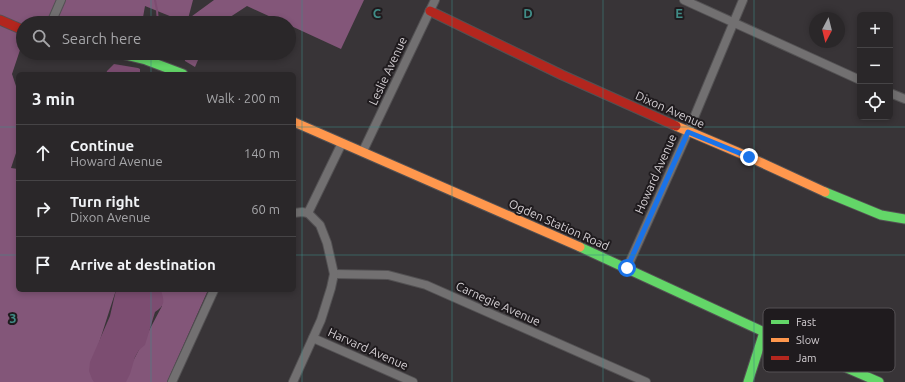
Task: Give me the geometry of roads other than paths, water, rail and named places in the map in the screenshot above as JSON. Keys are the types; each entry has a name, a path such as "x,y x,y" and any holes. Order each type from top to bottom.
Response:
{"street":[{"path":"54,16 61,0"},
{"name":"Leslie Avenue","path":"363,152 435,0"},
{"path":"684,0 857,79"},
{"name":"Howard Avenue","path":"627,268 688,132 743,0"},
{"name":"Dixon Avenue","path":"430,11 562,75 688,132 881,215 905,219"},
{"path":"0,20 16,27"},
{"path":"146,60 178,72"},
{"path":"893,94 905,99"},
{"name":"Ogden Station Road","path":"296,123 627,268 763,332"},
{"path":"308,213 342,143"},
{"path":"293,382 321,320 334,274 327,243 320,225 308,213 296,213"},
{"name":"Carnegie Avenue","path":"334,274 388,275 426,285 646,382"},
{"path":"172,382 213,292"},
{"path":"748,382 763,335"},
{"name":"Harvard Avenue","path":"313,338 413,382"},
{"name":"Ogden Station Road","path":"856,372 879,382"}],"waterway":[{"path":"155,0 157,16"}]}
